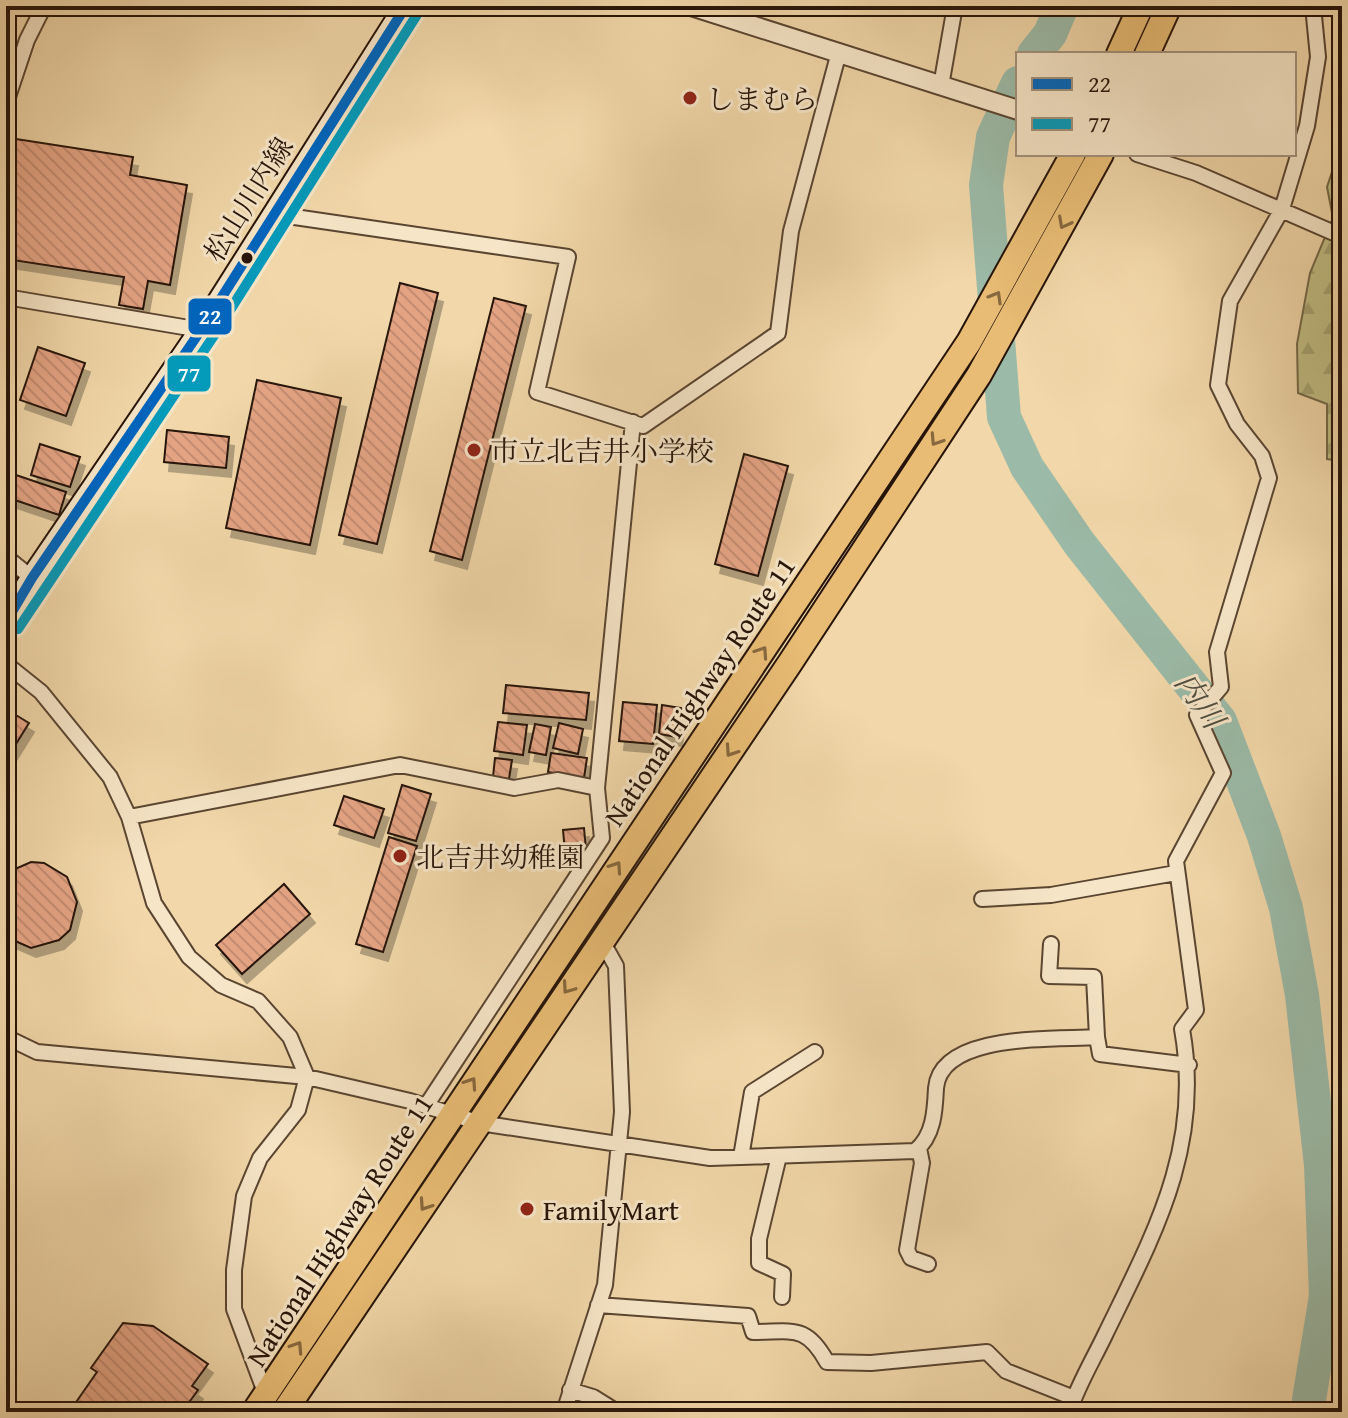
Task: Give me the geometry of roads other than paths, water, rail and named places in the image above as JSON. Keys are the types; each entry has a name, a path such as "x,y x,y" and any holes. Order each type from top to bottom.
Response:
{"highway":[{"path":"1120,52 1141,6"},
{"path":"1148,52 1169,6"},
{"name":"National Highway Route 11","path":"260,1404 969,342 1072,156"},
{"name":"National Highway Route 11","path":"284,1412 979,375 1100,156"}],"main road":[{"name":"松山川内線","path":"6,622 13,594 32,578 201,330 406,6"}],"street":[{"path":"6,103 27,40 44,6"},
{"path":"691,6 1016,109"},
{"path":"941,86 955,6"},
{"path":"598,1305 748,1316 753,1332 803,1332 816,1343 827,1362 871,1363 987,1352 1006,1371 1071,1405 1156,1231 1187,1130 1189,1065 1182,1029 1196,1010 1176,861 1223,773 1197,715 1221,687 1217,652 1269,478 1262,456 1237,424 1218,385 1230,301 1282,209 1292,182 1315,87 1318,57 1313,6"},
{"path":"274,214 568,257 537,392 643,426 778,333 791,231 839,52"},
{"path":"1143,156 1196,173 1334,233"},
{"path":"6,297 201,330"},
{"path":"426,1106 602,838 597,788 633,422"},
{"path":"6,557 32,578"},
{"path":"6,664 41,692 110,777 129,817 154,903 189,957 221,985 258,1001 290,1037 307,1077 298,1110 260,1158 244,1196 234,1270 234,1309 260,1404"},
{"path":"129,817 400,765 514,788 558,780 597,788"},
{"path":"982,899 1051,895 1176,873"},
{"path":"564,1412 605,1285 622,1112 616,966 602,941"},
{"path":"1051,944 1049,976 1094,977 1100,1054 1189,1065"},
{"path":"6,1037 37,1052 307,1077 426,1106 480,1123 710,1158 919,1148 926,1142 934,1113 937,1081 955,1055 978,1046 1097,1037"},
{"path":"741,1157 752,1092 815,1052"},
{"path":"919,1148 922,1163 907,1250 911,1258 928,1264"},
{"path":"779,1156 759,1239 759,1263 783,1274 782,1297"},
{"path":"570,1390 593,1397 617,1412"}],"waterway":[{"name":"内川","path":"1036,52 1050,34 1062,6"},
{"name":"内川","path":"1016,87 993,137 986,185 1004,417 1027,467 1079,543 1220,721 1264,836 1286,908 1302,995 1321,1165 1326,1296 1307,1412"}],"place":[{"name":"しまむら","path":"690,98"},
{"name":"市立北吉井小学校","path":"474,450"},
{"name":"北吉井幼稚園","path":"400,856"},
{"name":"FamilyMart","path":"527,1209"}]}
